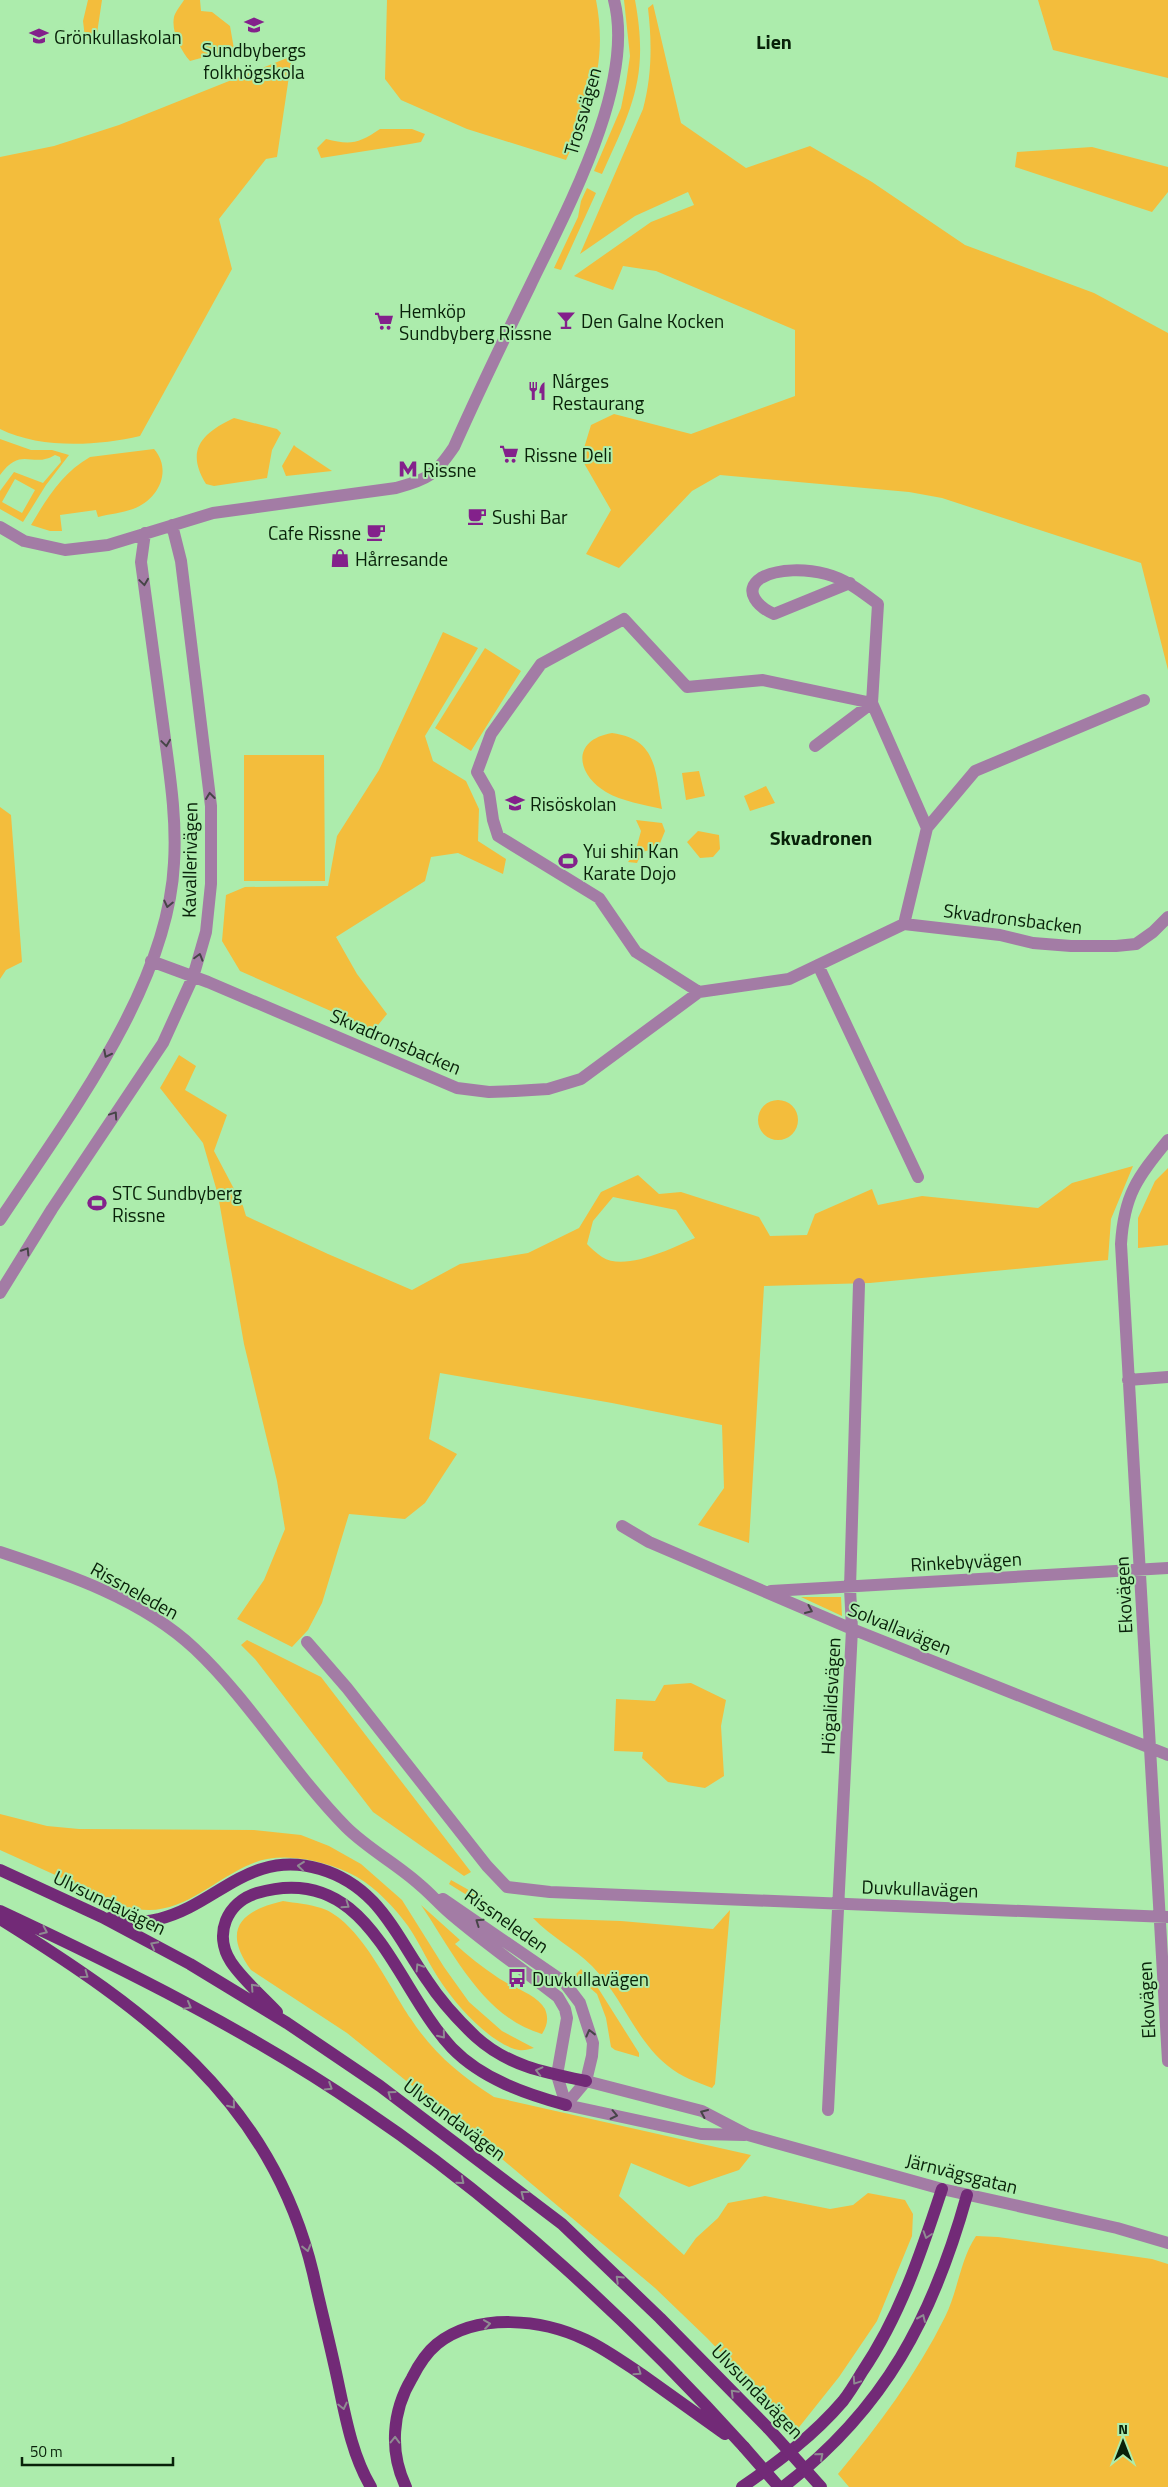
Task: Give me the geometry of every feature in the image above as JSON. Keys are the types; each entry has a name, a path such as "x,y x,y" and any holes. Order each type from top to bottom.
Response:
{"main road":[{"path":"102,1917 139,1921 158,1920 182,1910 234,1880 255,1871 278,1865 298,1865 319,1869 350,1882 363,1890 378,1906 427,1981 477,2038 503,2056 534,2070 586,2081"},
{"name":"Ulvsundavägen","path":"0,1870 102,1917 190,1964 287,2023 394,2096 562,2224 660,2318 768,2428 821,2487"},
{"path":"287,2023 231,1962 224,1948 223,1930 227,1913 238,1903 255,1894 295,1887 319,1890 340,1901 357,1914 372,1931 422,2009 453,2048 474,2066 500,2081 532,2096 566,2105"},
{"path":"0,1911 110,1963 273,2052 363,2108 457,2177 588,2289 702,2401 781,2487 829,2449 857,2419 887,2381 912,2340 930,2301 967,2195"},
{"path":"0,1919 57,1955 134,2011 200,2068 234,2106 257,2138 277,2172 305,2242 346,2418 364,2476 371,2487"},
{"path":"742,2487 772,2466 807,2436 843,2400 874,2353 901,2304 942,2189"},
{"path":"406,2487 396,2457 395,2436 398,2412 407,2385 419,2364 436,2345 456,2333 478,2326 503,2322 560,2330 586,2340 612,2354 744,2447"}],"street":[{"name":"Trossvägen","path":"172,525 213,513 396,488 421,481 438,470 454,447 583,173 607,105 614,73 618,41 614,0"},
{"path":"0,527 24,541 65,550 108,545 172,525"},
{"name":"Kavallerivägen","path":"0,1292 52,1209 163,1043 193,977 206,932 212,884 211,806 181,561 172,525"},
{"name":"Kavallerivägen","path":"0,1220 101,1065 152,961 170,894 174,864 172,788 141,562 145,534"},
{"path":"850,583 774,614 756,602 752,594 754,586 762,578 784,572 805,570 826,574 850,583 878,604 872,703 927,828"},
{"path":"699,992 636,952 599,898 537,862 498,836 492,820 490,793 477,772 491,734 541,664 624,619 686,687 763,680 872,703"},
{"path":"904,924 927,828 974,771 1144,700"},
{"path":"815,746 872,703"},
{"name":"Skvadronsbacken","path":"152,961 458,1088 489,1092 548,1089 581,1079 699,992 789,979 904,924 1000,935 1033,943 1116,946 1136,944 1153,932 1168,917"},
{"path":"818,966 918,1177"},
{"name":"Ekovägen","path":"1168,1140 1134,1186 1122,1218 1121,1244 1150,1747 1164,1917 1168,2061"},
{"name":"Högalidsvägen","path":"828,2110 852,1629 850,1588 859,1284"},
{"path":"1128,1380 1168,1377"},
{"name":"Solvallavägen","path":"622,1526 649,1542 852,1629 1168,1754"},
{"name":"Rissneleden","path":"0,1552 59,1571 165,1624 195,1649 239,1697 307,1784 348,1828 420,1885 450,1913 558,1997 565,2009 567,2018 557,2075 566,2105"},
{"name":"Rinkebyvägen","path":"767,1591 850,1588 1168,1568"},
{"name":"Duvkullavägen","path":"307,1642 347,1688 487,1866 508,1887 550,1892 1164,1917"},
{"name":"Rissneleden","path":"420,1885 471,1916 564,1982 580,2003 593,2043 586,2081 566,2105"},
{"name":"Järnvägsgatan","path":"586,2081 702,2111 748,2135 942,2189 1118,2228 1168,2243"},
{"name":"Järnvägsgatan","path":"566,2105 701,2134 748,2135"}],"shaded area":[{"path":"88,0 102,0 96,40 85,38 83,21"},
{"path":"184,0 200,0 201,11 212,12 230,26 234,49 190,61 180,46 173,22"},
{"path":"387,0 596,0 600,43 595,83 583,121 566,160 467,129 401,100 385,79"},
{"path":"624,0 635,0 639,27 639,71 630,109 602,174 594,171 621,108 630,56"},
{"path":"1038,0 1168,0 1168,78 1053,50"},
{"path":"653,4 681,123 746,168 810,146 872,182 965,245 1094,293 1168,333 1168,670 1141,563 942,498 909,492 720,475 692,491 619,568 586,554 611,510 581,458 591,425 614,414 691,434 795,396 795,330 656,271 623,266 613,290 574,276 651,222 694,205 688,192 635,216 580,254 643,109 650,59 648,8"},
{"path":"292,56 277,157 266,159 219,219 232,269 140,436 106,442 69,444 33,440 0,429 0,157 54,146 119,125"},
{"path":"380,129 412,129 425,134 421,142 321,158 317,148 326,139 354,142 366,138"},
{"path":"1092,147 1168,167 1168,192 1152,212 1015,167 1017,152"},
{"path":"587,188 596,193 561,270 554,268 578,217 581,201"},
{"path":"234,418 277,429 281,433 272,450 267,478 214,486 206,484 197,461 197,452 200,444 213,430"},
{"path":"0,439 31,450 52,450 69,455 46,485 23,522 0,509 0,491 14,472 43,483 61,462 60,457 55,455 40,460 21,459 8,466 0,475","holes":["15,479 35,490 22,513 2,502"]},
{"path":"294,445 332,471 286,476 282,466"},
{"path":"154,449 160,458 162,475 156,492 142,505 98,517 96,510 60,515 62,531 50,531 31,525 63,478 80,463 90,457"},
{"path":"443,632 478,648 425,736 433,761 466,781 479,809 478,841 506,859 503,874 458,853 431,857 425,881 336,937 357,974 387,1014 374,1030 240,971 222,941 226,895 245,887 328,886 337,836 379,770"},
{"path":"485,648 521,671 471,751 435,728"},
{"path":"612,733 627,736 638,742 652,759 662,809 612,795 596,785 589,776 582,758 584,750 599,737"},
{"path":"244,755 324,755 325,881 244,881"},
{"path":"699,771 705,796 686,800 682,773"},
{"path":"766,786 775,803 750,811 744,796"},
{"path":"0,807 11,815 22,962 6,970 0,979"},
{"path":"636,820 662,823 665,831 658,848 642,852 637,863 628,862 635,853 641,831"},
{"path":"698,831 719,835 720,849 713,857 700,858 687,842"},
{"path":"179,1055 196,1066 185,1090 227,1115 214,1151 243,1206 246,1216 412,1290 460,1264 528,1253 579,1228 601,1192 638,1175 659,1194 681,1192 759,1217 770,1236 807,1235 815,1214 872,1189 878,1205 922,1196 1038,1208 1072,1183 1133,1166 1111,1219 1108,1260 870,1283 764,1286 749,1543 698,1525 724,1488 722,1425 612,1403 440,1373 429,1439 457,1454 425,1503 405,1519 349,1514 322,1603 308,1630 292,1647 237,1619 264,1580 285,1529 277,1481 244,1344 218,1195 203,1143 160,1088","holes":["613,1197 676,1210 695,1238 649,1257 623,1262 612,1261 602,1257 587,1244 593,1221"]},
{"path":"782,1100 789,1103 795,1109 798,1120 797,1128 789,1137 782,1140 774,1140 767,1137 759,1128 758,1116 761,1109 770,1101"},
{"path":"1168,1168 1168,1245 1138,1248 1138,1218 1155,1181"},
{"path":"801,1597 841,1597 842,1616"},
{"path":"247,1640 321,1677 471,1872 464,1876 373,1812 255,1659 241,1645"},
{"path":"691,1683 726,1700 721,1726 724,1776 705,1788 668,1782 642,1758 643,1752 614,1751 616,1699 655,1701 664,1685"},
{"path":"0,1814 47,1826 79,1829 254,1830 301,1835 329,1846 361,1864 402,1900 444,1967 469,2002 502,2031 534,2048 521,2050 509,2047 476,2024 457,2004 443,1985 413,1933 397,1912 371,1887 345,1871 305,1859 277,1858 263,1860 238,1870 176,1905 163,1909 137,1909 126,1907 0,1850"},
{"path":"451,1880 483,1898 483,1905 449,1884"},
{"path":"283,1901 321,1908 335,1915 348,1926 372,1956 411,2019 429,2043 448,2063 494,2097 751,2155 739,2170 689,2187 631,2163 619,2196 684,2255 696,2238 718,2218 728,2203 765,2196 830,2209 853,2205 868,2193 905,2200 913,2214 912,2236 877,2321 839,2377 796,2431 707,2338 655,2288 483,2143 347,2033 251,1970 242,1956 238,1944 237,1933 240,1924 256,1910"},
{"path":"421,1905 460,1940 455,1944 470,1957 503,1981 530,1995 541,2004 545,2009 547,2019 542,2034 521,2026 486,1998 471,1981"},
{"path":"730,1910 715,2084 712,2088 678,2073 656,2055 637,2031 603,1978 578,1954 533,1918 621,1921 713,1929"},
{"path":"581,1969 598,1988 639,2053 639,2057 611,2047 606,2018 597,1994 575,1975"},
{"path":"976,2236 998,2237 1152,2259 1168,2264 1168,2487 849,2487 838,2474 882,2418 922,2359 945,2317 966,2255"}],"place":[{"name":"Sundbybergs folkhögskola","path":"254,25"},
{"name":"Grönkullaskolan","path":"39,36"},
{"name":"Den Galne Kocken","path":"566,320"},
{"name":"Hemköp Sundbyberg Rissne","path":"384,321"},
{"name":"Nárges Restaurang","path":"537,391"},
{"name":"Rissne Deli","path":"509,454"},
{"name":"Rissne","path":"408,469"},
{"name":"Sushi Bar","path":"477,516"},
{"name":"Cafe Rissne","path":"376,532"},
{"name":"Hårresande","path":"340,558"},
{"name":"Risöskolan","path":"515,803"},
{"name":"Yui shin Kan Karate Dojo","path":"568,861"},
{"name":"STC Sundbyberg Rissne","path":"97,1203"},
{"name":"Duvkullavägen","path":"517,1978"}],"district":[{"name":"Lien","path":"774,41"},
{"name":"Skvadronen","path":"821,837"}]}
